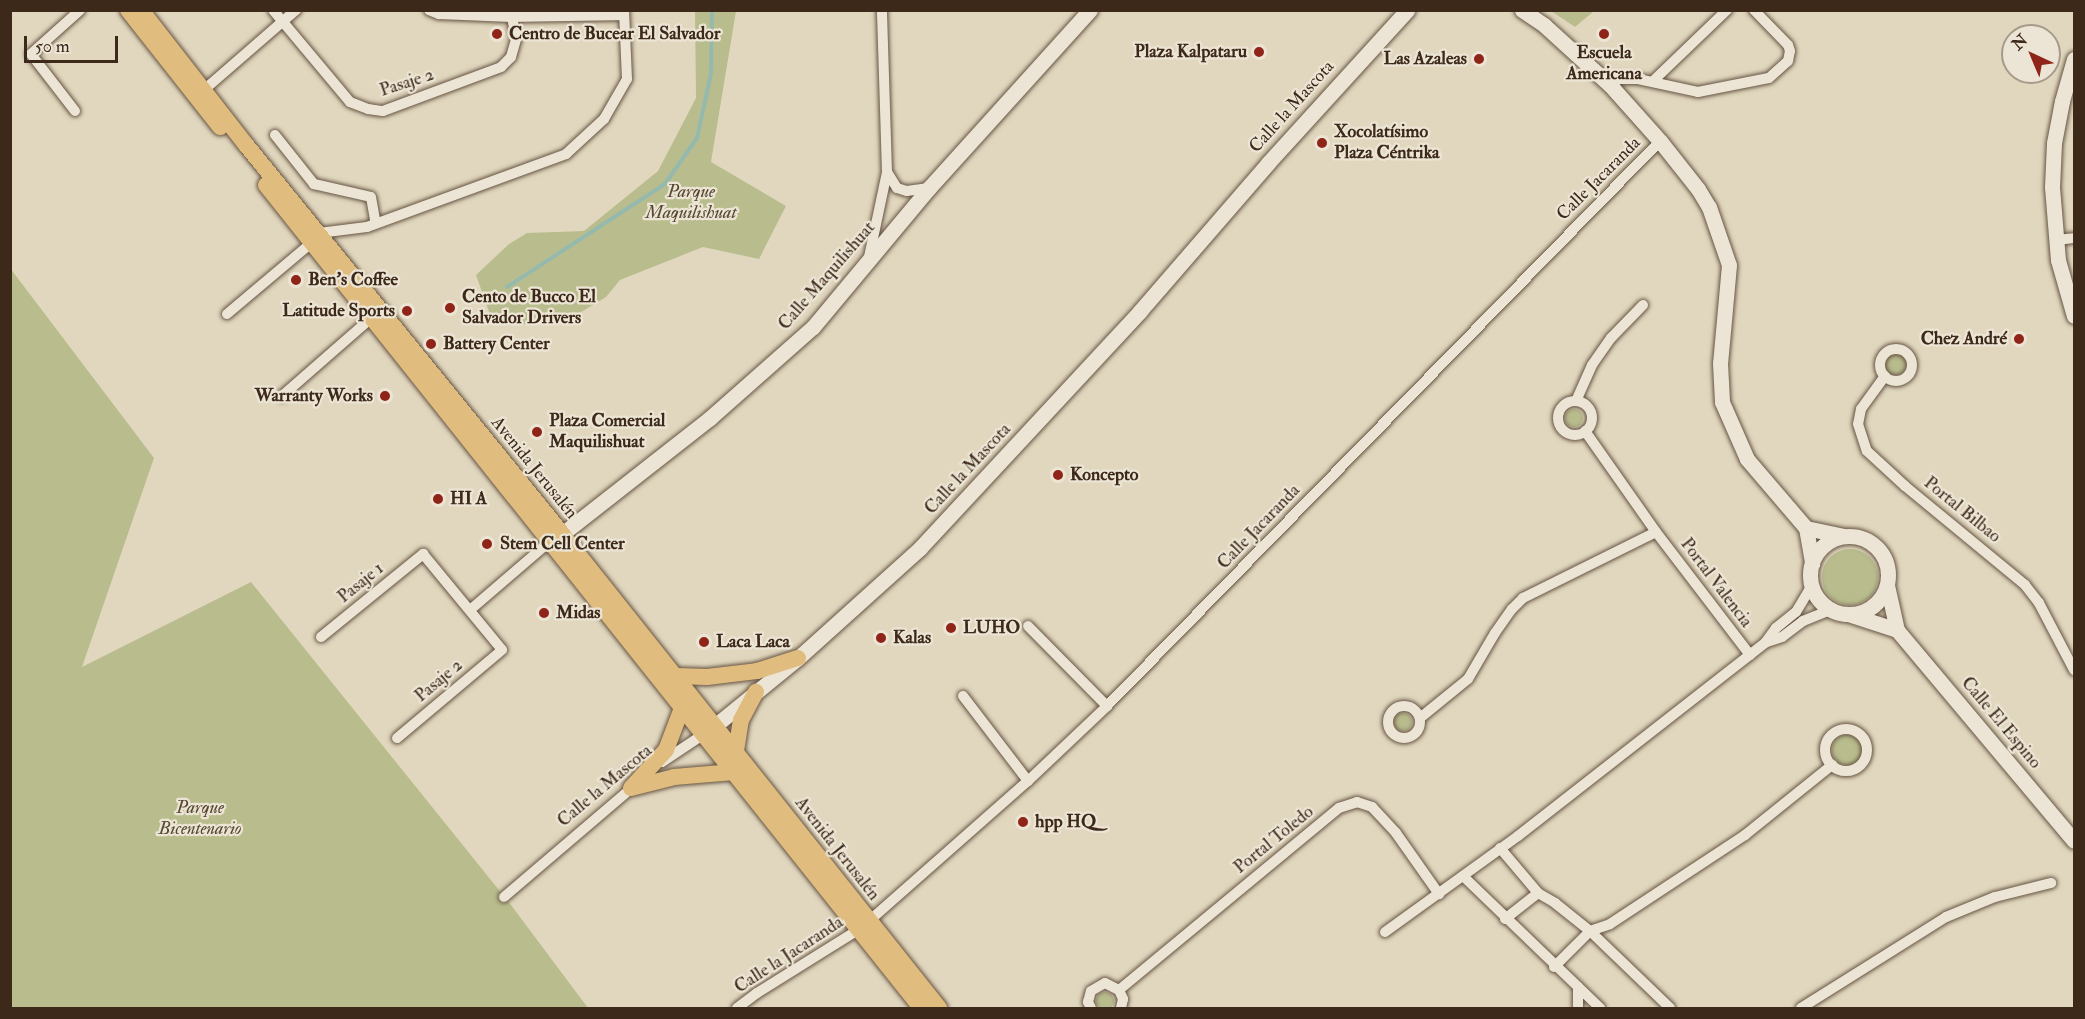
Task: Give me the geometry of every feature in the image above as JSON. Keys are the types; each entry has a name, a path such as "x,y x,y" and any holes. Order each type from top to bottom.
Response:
{"main road":[{"name":"Avenida Jerusalén","path":"128,10 555,538 682,708 736,751 864,925 921,1008"},
{"name":"Avenida Jerusalén","path":"141,10 205,89 370,319 555,538 676,676 734,772 864,925 939,1008"},
{"path":"676,676 707,677 757,671 798,658"},
{"path":"736,751 741,720 756,692"},
{"path":"631,788 666,750 682,708"},
{"path":"631,788 674,777 734,772"}],"street":[{"path":"75,111 31,54 80,10"},
{"name":"Pasaje 2","path":"273,10 350,102 368,109 383,111 501,67 511,57 516,39 512,17"},
{"path":"205,89 296,10"},
{"path":"227,314 314,238 376,224 566,154 585,140 604,119 627,79 624,13 512,17 439,14 429,10"},
{"path":"869,258 887,172 882,10"},
{"name":"Calle Maquilishuat","path":"470,610 555,538 760,377 813,327 929,188 1090,10"},
{"name":"Calle la Mascota","path":"504,897 666,759 709,730 798,658 920,548 968,499 1132,319 1268,163 1407,10"},
{"path":"1385,933 1464,877 1765,643 1776,628 1796,612 1811,587 1812,563 1806,528 1747,459 1726,413 1720,389 1720,363 1729,282 1727,256 1709,207 1698,189 1660,141 1610,85 1544,25 1522,10"},
{"path":"1653,81 1727,10"},
{"path":"1610,85 1619,79 1653,81 1704,91 1761,81 1776,74 1788,61 1790,51 1788,45 1754,10"},
{"path":"2074,59 2062,101 2054,143 2052,187 2055,240 2063,283 2074,316"},
{"path":"275,135 314,184 371,197 376,224"},
{"name":"Calle Jacaranda","path":"864,925 1028,781 1107,706 1660,141"},
{"path":"887,172 897,188 907,191 929,188"},
{"path":"2055,240 2074,238"},
{"path":"1576,401 1592,365 1611,338 1643,304"},
{"path":"282,396 370,319"},
{"name":"Portal Bilbao","path":"1884,376 1861,409 1858,424 1867,451 1905,486 2025,585 2039,603 2074,670"},
{"path":"1576,401 1583,403 1590,411 1591,422 1586,431 1569,434 1558,422 1563,406 1576,401"},
{"name":"Portal Valencia","path":"1586,431 1656,532 1750,655"},
{"path":"1806,528 1867,540 1881,552 1887,568 1887,585 1875,604 1865,611 1848,614"},
{"path":"1420,718 1468,679 1495,633 1523,598 1656,532"},
{"path":"1812,563 1827,543 1845,536"},
{"name":"Pasaje 1","path":"321,637 423,554 470,610"},
{"name":"Calle El Espino","path":"1887,585 1897,630 2074,841"},
{"path":"1811,587 1817,598 1830,610 1897,630"},
{"name":"Pasaje 2","path":"397,738 502,650 470,610"},
{"path":"1765,643 1782,637 1811,617 1830,610"},
{"path":"1028,626 1107,706"},
{"path":"963,696 1028,781"},
{"path":"1554,967 1590,931 1610,924 1745,835 1832,765"},
{"name":"Portal Toledo","path":"1119,990 1339,808 1357,802 1372,807 1396,832 1439,894"},
{"path":"1500,848 1538,893 1555,903 1590,931 1670,1008"},
{"path":"1464,877 1554,967 1600,1008"},
{"path":"1801,1008 1946,917 1995,897 2051,883"},
{"path":"1505,919 1538,893"},
{"name":"Calle la Jacaranda","path":"738,1008 757,993 864,925"},
{"path":"1091,1008 1089,996 1095,987 1105,983 1119,990 1123,999 1121,1008"},
{"path":"1578,987 1578,1008"}],"green space":[{"name":"Parque Maquilishuat","path":"695,11 736,11 711,162 786,206 759,259 703,247 620,280 606,297 573,317 519,325 493,323 476,275 509,244 527,233 584,231 658,171 696,98"},
{"path":"1551,11 1594,11 1575,27"},
{"name":"Parque Bicentenario","path":"10,268 154,458 82,667 251,582 511,905 588,1008 11,1008"},
{"path":"1895,353 1905,360 1906,364 1899,374 1895,375 1885,368 1884,364 1891,354"},
{"path":"1574,409 1580,412 1583,418 1580,424 1574,427 1568,424 1565,418 1568,412"},
{"path":"1850,549 1861,551 1870,557 1876,566 1878,577 1876,588 1870,597 1861,603 1850,605 1839,603 1830,597 1824,588 1822,577 1824,566 1830,557 1839,551"},
{"path":"1403,713 1409,716 1412,722 1409,728 1403,731 1397,728 1394,722 1397,716"},
{"path":"1847,735 1858,739 1862,750 1858,761 1847,765 1836,761 1832,750 1836,739"},
{"path":"1105,992 1111,995 1114,1001 1111,1007 1105,1010 1099,1007 1096,1001 1099,995"}],"waterway":[{"path":"507,287 665,184 697,138 711,74 712,10"}],"place":[{"name":"Centro de Bucear El Salvador","path":"497,34"},
{"name":"Escuela Americana","path":"1604,34"},
{"name":"Plaza Kalpataru","path":"1259,52"},
{"name":"Las Azaleas","path":"1479,59"},
{"name":"Xocolatísimo Plaza Céntrika","path":"1322,143"},
{"name":"Ben's Coffee","path":"296,280"},
{"name":"Cento de Bucco El Salvador Drivers","path":"450,308"},
{"name":"Latitude Sports","path":"407,311"},
{"name":"Chez André","path":"2019,339"},
{"name":"Battery Center","path":"431,344"},
{"name":"Warranty Works","path":"385,396"},
{"name":"Plaza Comercial Maquilishuat","path":"537,432"},
{"name":"Koncepto","path":"1058,475"},
{"name":"HI A","path":"438,499"},
{"name":"Stem Cell Center","path":"487,544"},
{"name":"Midas","path":"544,613"},
{"name":"LUHO","path":"951,628"},
{"name":"Kalas","path":"881,638"},
{"name":"Laca Laca","path":"704,642"},
{"name":"hpp HQ","path":"1023,822"}]}
